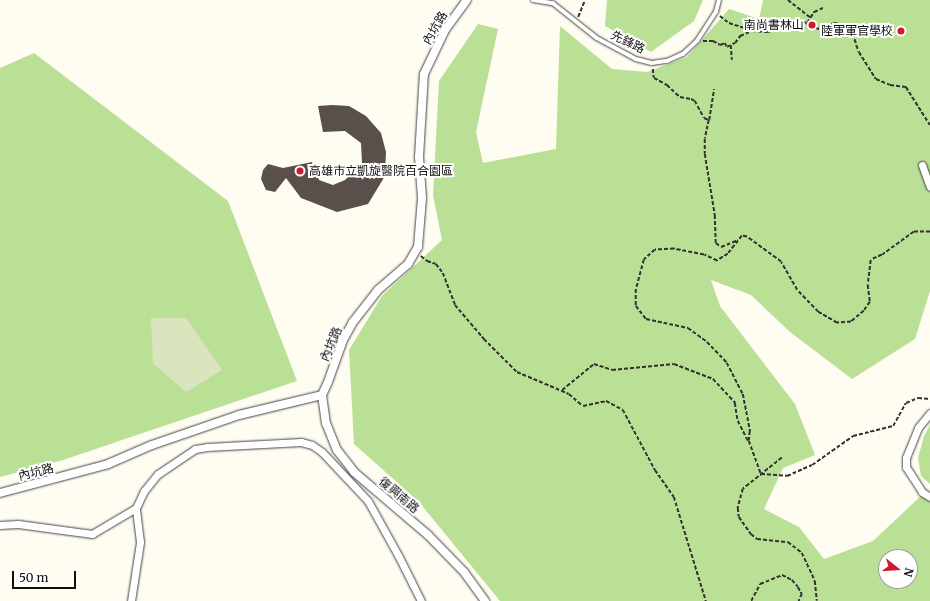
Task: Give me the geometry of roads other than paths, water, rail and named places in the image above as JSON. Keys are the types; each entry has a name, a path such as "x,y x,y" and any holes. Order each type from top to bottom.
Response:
{"street":[{"name":"內坑路","path":"0,493 108,464 152,445 239,415 322,395 343,340 353,322 368,301 408,264 418,247 422,198 419,157 424,74 445,30 467,0"},
{"path":"922,165 930,187"},
{"name":"復興南路","path":"322,395 326,423 337,450 354,472 428,535 464,572 485,601"},
{"path":"930,413 918,428 906,458 906,467 922,492 930,496"},
{"path":"131,601 140,542 136,508 144,490 158,474 195,449 207,447 302,442 312,445 322,452 368,501 399,556 421,601"},
{"path":"0,525 18,524 92,534 136,508"}],"lane":[{"name":"先鋒路","path":"533,0 553,3 597,38 636,60 652,63 667,61 684,54 697,41 716,12 719,0"}],"place":[{"name":"南尚書林山","path":"812,25"},
{"name":"陸軍軍官學校","path":"901,31"},
{"name":"高雄市立凱旋醫院百合園區","path":"300,171"}]}
